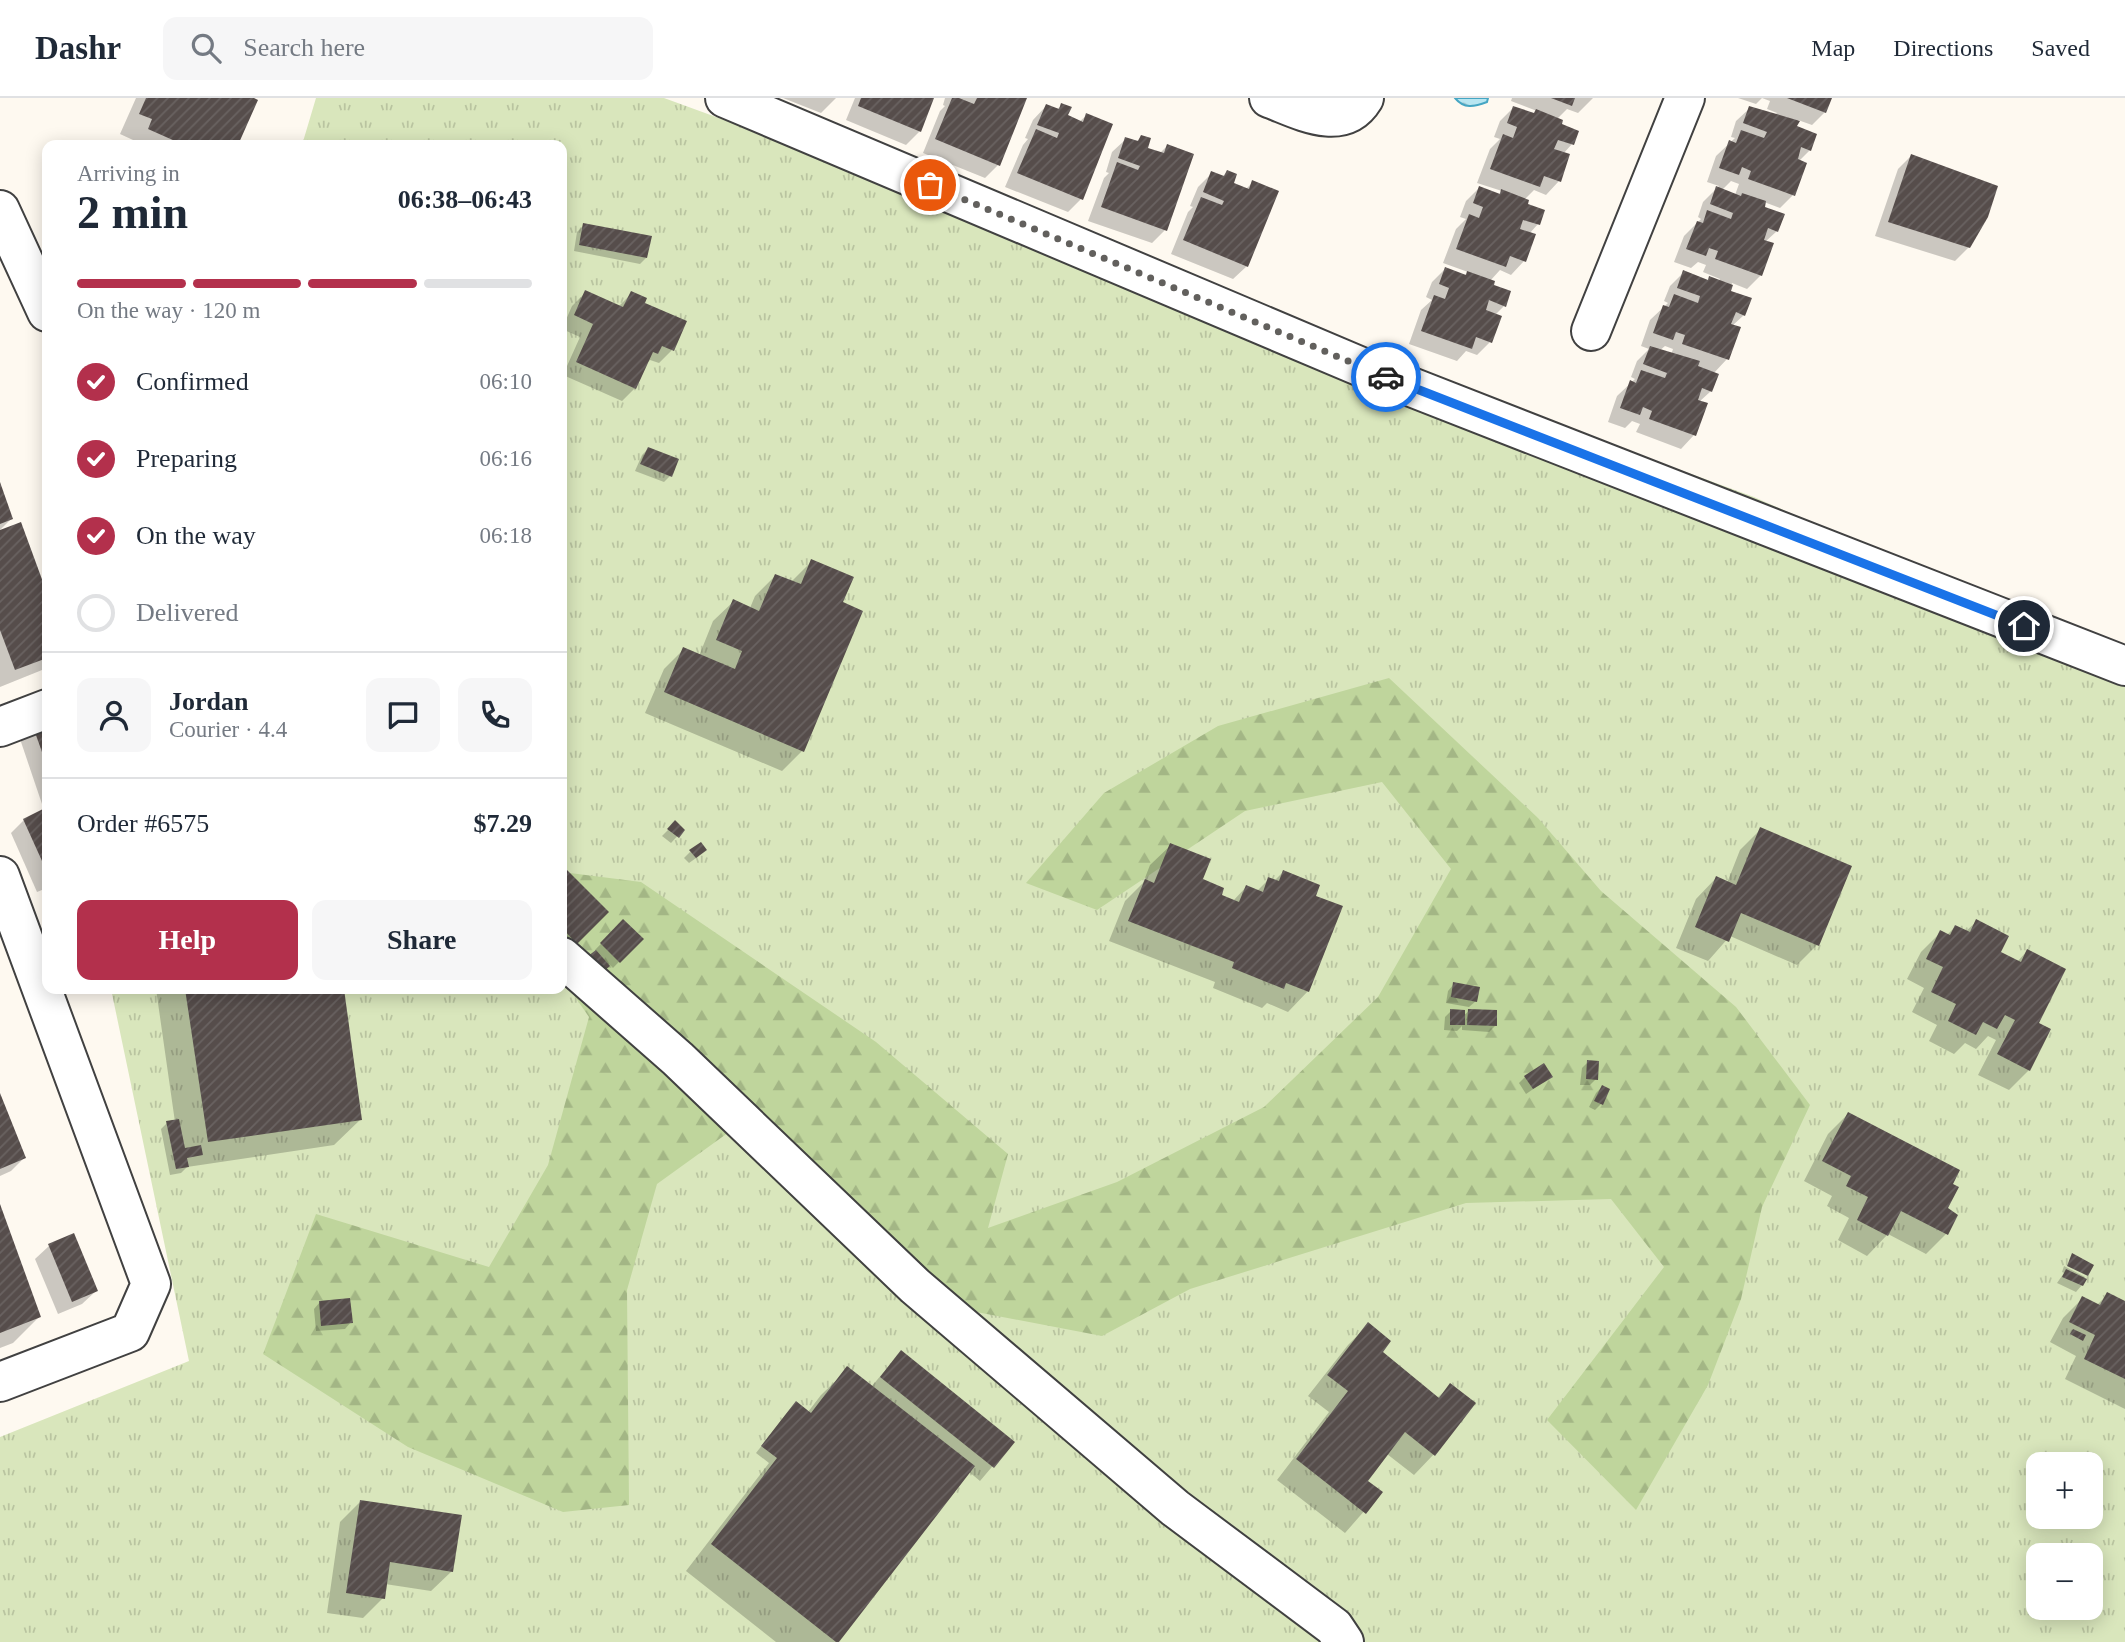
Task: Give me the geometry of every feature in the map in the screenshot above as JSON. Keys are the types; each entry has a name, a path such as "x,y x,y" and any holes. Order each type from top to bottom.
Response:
{"street":[{"path":"725,98 1378,374 2125,666"},
{"path":"1269,98 1316,116 1335,117 1348,114 1364,98"},
{"path":"1591,331 1685,98"},
{"path":"0,210 42,301"},
{"path":"0,727 42,711"},
{"path":"0,876 42,990"},
{"path":"567,961 678,1059 915,1286 1175,1508 1334,1627 1344,1642"},
{"path":"0,1382 130,1332 150,1284 43,994"}],"green space":[{"path":"316,98 664,98 1754,497 2125,661 2125,1642 0,1642 0,1437 189,1361 112,994 567,994 567,140 303,140"},
{"path":"1389,678 1538,818 1601,891 1736,1007 1810,1105 1762,1207 1741,1299 1708,1385 1636,1510 1547,1420 1664,1267 1611,1199 1466,1203 1190,1289 1102,1336 914,1300 736,1127 657,1184 627,1290 629,1505 563,1512 408,1447 263,1354 316,1214 489,1267 548,1165 589,1017 567,985 567,873 641,882 876,1042 1008,1154 988,1228 1117,1182 1264,1107 1378,997 1451,869 1382,782 1245,811 1097,910 1026,883 1104,793 1218,726"}],"water":[{"path":"1455,98 1488,98 1487,102 1470,106"}],"building":[{"path":"146,98 258,100 240,140 173,140 148,129 152,119 139,114"},
{"path":"861,98 934,98 921,132 858,106"},
{"path":"952,98 974,104 977,98 1027,98 1000,166 935,139"},
{"path":"1551,98 1575,98 1572,106"},
{"path":"1787,98 1832,98 1826,113"},
{"path":"1061,103 1072,107 1068,115 1083,122 1086,113 1113,124 1083,200 1017,173 1036,129 1057,138 1059,133 1037,125 1046,104 1059,109"},
{"path":"1513,106 1534,113 1536,109 1563,120 1562,124 1579,131 1574,145 1558,140 1554,149 1570,154 1561,182 1544,176 1540,187 1490,169 1503,134 1513,138 1517,127 1507,123"},
{"path":"1749,106 1800,121 1797,126 1817,134 1811,151 1801,147 1798,159 1807,163 1795,196 1748,179 1751,171 1742,167 1739,175 1719,168 1729,140 1736,143 1741,130 1764,138 1767,132 1743,123"},
{"path":"1141,135 1151,138 1148,148 1164,153 1167,144 1194,154 1167,231 1101,207 1117,162 1138,170 1140,166 1118,158 1125,137 1138,141"},
{"path":"1911,154 1998,186 1988,217 1970,248 1888,222"},
{"path":"1227,170 1237,174 1234,183 1249,189 1252,180 1279,191 1248,267 1183,240 1201,197 1222,205 1224,201 1203,192 1211,171 1224,176"},
{"path":"1479,186 1500,194 1501,189 1529,200 1528,204 1545,210 1540,225 1523,220 1520,229 1536,234 1526,262 1510,256 1506,267 1456,249 1469,214 1479,218 1483,207 1473,203"},
{"path":"1716,186 1741,196 1742,193 1766,201 1765,207 1785,214 1778,232 1768,228 1764,240 1774,243 1762,276 1715,259 1718,251 1709,248 1706,256 1686,249 1697,221 1703,223 1707,210 1731,219 1733,213 1710,204"},
{"path":"583,223 652,236 647,258 579,245"},
{"path":"1445,267 1495,281 1494,285 1511,291 1506,307 1489,300 1486,310 1502,316 1492,343 1476,337 1472,349 1421,331 1434,295 1445,299 1449,288 1439,284"},
{"path":"1683,270 1708,280 1709,276 1733,285 1731,291 1752,298 1745,316 1736,312 1731,324 1741,327 1729,360 1682,344 1685,335 1676,332 1673,340 1653,333 1663,305 1669,307 1674,294 1698,303 1700,296 1677,288"},
{"path":"585,290 623,307 631,291 647,298 645,303 687,321 674,351 662,346 658,354 653,352 636,389 576,362 593,324 574,315"},
{"path":"1650,346 1700,361 1698,366 1719,374 1712,392 1702,388 1698,400 1708,403 1696,436 1649,419 1652,411 1643,407 1640,415 1620,408 1630,380 1636,383 1641,370 1665,378 1667,373 1643,364"},
{"path":"648,447 679,459 672,477 640,464"},
{"path":"0,482 13,519 0,524"},
{"path":"21,522 42,579 42,660 15,670 0,630 0,530"},
{"path":"811,559 854,577 843,602 863,611 804,752 664,692 683,647 735,669 742,651 716,640 733,599 759,611 775,574 801,584"},
{"path":"42,721 42,752 32,724"},
{"path":"42,810 42,861 23,819"},
{"path":"675,820 685,830 679,838 667,829"},
{"path":"1760,827 1852,866 1819,946 1741,913 1729,942 1695,927 1716,876 1736,885"},
{"path":"701,842 707,850 696,858 689,850"},
{"path":"1170,843 1211,859 1203,879 1224,888 1222,895 1239,902 1246,885 1263,892 1268,877 1279,881 1283,870 1320,885 1316,896 1343,906 1309,992 1286,983 1284,989 1232,968 1234,962 1128,921 1145,879 1154,883"},
{"path":"567,870 609,912 577,944 567,933"},
{"path":"623,919 644,939 620,963 600,943"},
{"path":"1976,919 2009,936 2001,952 2021,962 2027,949 2066,969 2039,1023 2051,1029 2030,1071 1997,1054 2015,1020 2005,1015 1997,1029 1983,1022 1976,1035 1948,1021 1956,1004 1931,992 1943,967 1926,959 1940,930 1950,935 1955,925 1970,932"},
{"path":"596,950 610,966 593,980 579,963"},
{"path":"1453,982 1480,987 1477,1002 1451,997"},
{"path":"186,994 345,994 362,1120 208,1142"},
{"path":"1450,1009 1465,1010 1465,1025 1450,1025"},
{"path":"1468,1009 1497,1010 1497,1026 1467,1025"},
{"path":"1587,1060 1599,1061 1598,1080 1586,1079"},
{"path":"1544,1063 1553,1077 1533,1089 1524,1076"},
{"path":"1602,1085 1610,1089 1603,1105 1594,1101"},
{"path":"0,1093 26,1158 0,1169"},
{"path":"1848,1112 1960,1170 1953,1184 1959,1187 1948,1208 1958,1215 1948,1235 1901,1211 1888,1236 1857,1220 1868,1197 1846,1186 1851,1176 1822,1161"},
{"path":"179,1119 185,1148 201,1145 203,1155 187,1158 189,1167 176,1169 166,1121"},
{"path":"0,1204 41,1317 0,1333"},
{"path":"74,1233 98,1291 72,1302 48,1244"},
{"path":"2072,1253 2094,1265 2088,1276 2067,1266"},
{"path":"2066,1269 2087,1279 2083,1286 2062,1277"},
{"path":"2107,1292 2125,1301 2125,1379 2084,1359 2095,1335 2069,1322 2082,1296 2100,1305"},
{"path":"350,1298 353,1323 321,1326 319,1301"},
{"path":"1368,1322 1391,1341 1383,1352 1439,1398 1450,1383 1476,1403 1435,1456 1405,1432 1368,1481 1383,1492 1366,1514 1296,1459 1348,1391 1327,1375"},
{"path":"2073,1329 2086,1335 2083,1341 2070,1334"},
{"path":"901,1350 1015,1442 994,1468 880,1377"},
{"path":"847,1366 975,1466 839,1642 836,1642 711,1544 777,1458 761,1446 796,1401 811,1413"},
{"path":"360,1500 462,1515 453,1572 390,1562 385,1599 346,1593"}],"way so far":[{"path":"930,185 1386,377"}],"route":[{"path":"1386,377 2024,626"}]}
